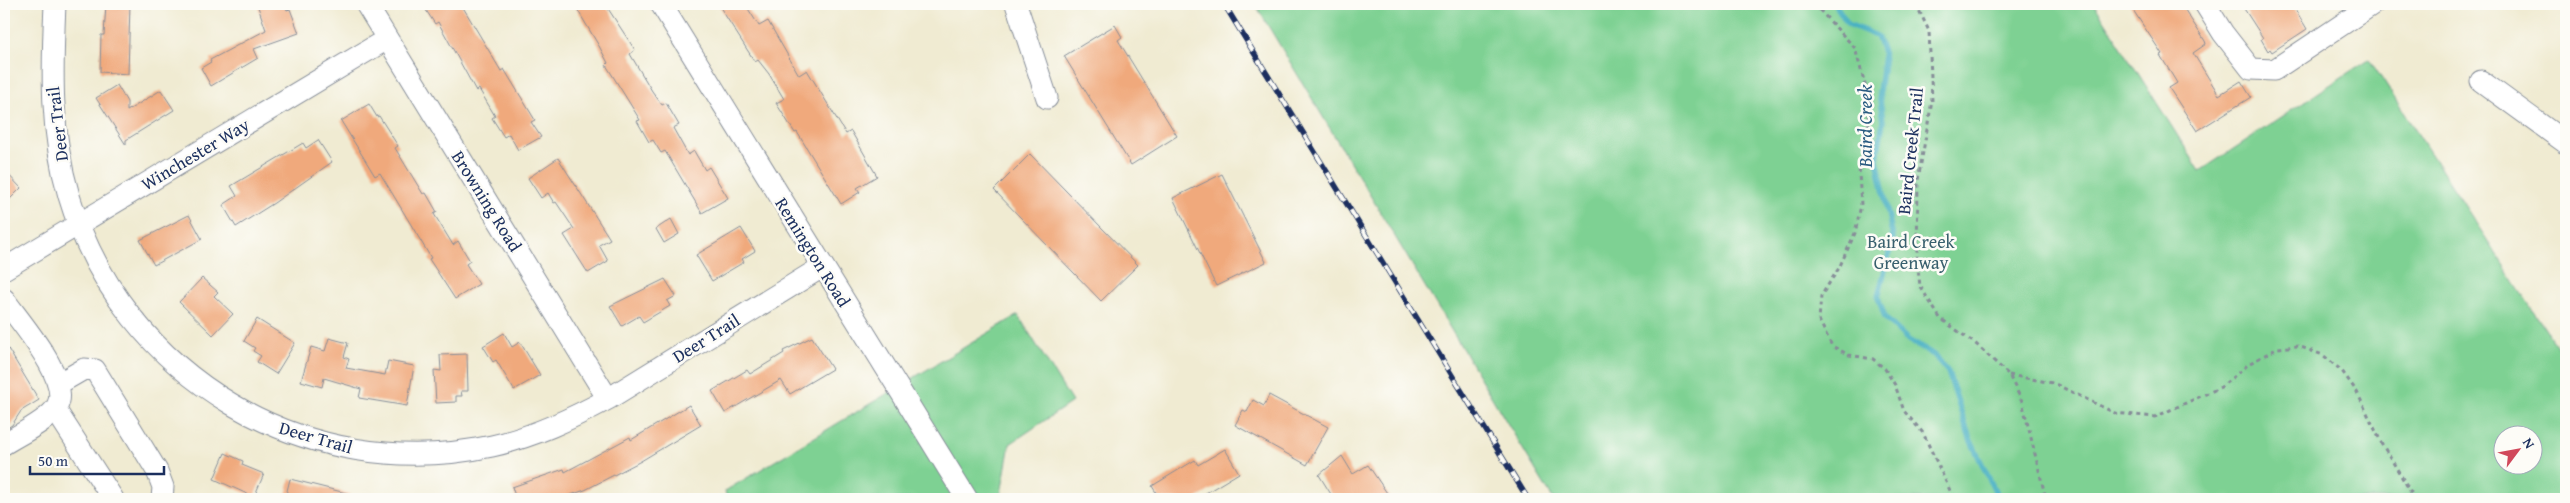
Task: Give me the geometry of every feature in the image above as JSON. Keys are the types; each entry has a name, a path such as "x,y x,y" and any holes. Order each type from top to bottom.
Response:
{"street":[{"name":"Deer Trail","path":"54,4 53,115 59,156 79,224 96,262 142,332 166,357 195,381 227,402 261,420 303,436 346,448 378,452 448,452 492,446 535,434 608,399 822,267"},
{"name":"Browning Road","path":"366,4 608,399"},
{"name":"Remington Road","path":"661,4 967,499"},
{"path":"1016,4 1047,98"},
{"path":"2205,4 2223,33 2251,69 2274,70 2374,4"},
{"name":"Winchester Way","path":"4,269 387,39"},
{"path":"2481,80 2566,143"},
{"path":"4,299 54,370 58,384 58,406 47,417 4,444"},
{"path":"58,384 84,369 95,370 157,471 163,487 162,499"},
{"path":"55,409 113,499"}],"path":[{"path":"1814,4 1855,48 1867,92 1869,132 1859,173 1861,205 1855,233 1839,268 1820,296 1819,320 1832,346 1849,355 1873,358 1884,369 1895,385 1904,410 1922,433 1954,499"},
{"name":"Baird Creek Trail","path":"1916,4 1929,31 1932,101 1918,180 1916,260 1920,286 1940,318 1977,345 2009,375 2022,401 2046,499"},
{"path":"2009,375 2053,383 2115,413 2155,417 2221,387 2250,363 2278,348 2298,346 2323,354 2342,371 2357,392 2382,444 2415,499"}],"green space":[{"name":"Baird Creek Greenway","path":"1255,4 2094,4 2200,171 2369,59 2566,361 2566,499 1553,499"},
{"path":"1018,315 1072,402 1010,444 1000,499 727,499 725,491"}],"building":[{"path":"106,4 130,4 128,74 100,72 101,35 104,35"},
{"path":"257,4 284,4 287,10 290,9 299,33 254,49 258,58 211,86 201,68 211,62 210,60 266,30"},
{"path":"422,4 461,4 501,71 504,69 535,120 531,122 541,137 518,150 509,134 504,137 492,118 495,116 479,89 476,91 438,22 435,24"},
{"path":"574,4 605,4 635,50 630,54 652,91 662,105 666,103 679,125 673,128 688,155 694,151 705,170 709,167 728,198 702,213 665,151 661,153 653,140 649,142 637,121 640,120 606,65 608,63"},
{"path":"718,4 745,4 759,26 768,21 799,75 807,70 846,134 851,131 877,176 857,188 860,192 841,204 797,132 795,133 776,103 784,99 769,74 758,60 755,62"},
{"path":"2129,4 2181,4 2205,41 2206,44 2193,53 2219,95 2241,81 2251,97 2197,131 2169,88 2177,83 2160,55 2162,54"},
{"path":"2241,4 2292,4 2307,29 2272,52 2270,49 2268,51 2261,39 2263,38"},
{"path":"1115,25 1122,37 1118,40 1177,136 1131,165 1064,56"},
{"path":"117,85 127,102 127,111 161,90 174,110 126,140 126,145 96,98"},
{"path":"369,104 398,146 395,148 423,194 426,193 437,212 434,214 453,245 458,241 470,261 466,264 479,284 455,299 429,259 431,258 380,173 375,176 341,121"},
{"path":"318,140 332,162 236,227 223,205 237,196 231,186 303,143 306,148"},
{"path":"1030,154 1138,265 1101,301 994,190"},
{"path":"558,158 610,239 599,245 608,261 588,273 564,235 574,229 548,193 541,198 528,178"},
{"path":"4,170 21,188 4,205"},
{"path":"1222,174 1266,262 1216,286 1173,198"},
{"path":"189,215 202,239 154,265 140,240"},
{"path":"671,219 679,234 664,243 656,229"},
{"path":"741,228 755,251 742,259 744,262 712,281 696,255"},
{"path":"202,278 218,292 214,296 233,314 213,335 179,302"},
{"path":"665,279 676,296 667,301 670,306 643,322 639,316 622,326 610,306"},
{"path":"257,319 295,343 276,374 257,362 261,356 253,351 255,348 244,341"},
{"path":"504,333 512,347 520,342 540,375 514,390 496,360 493,362 483,346"},
{"path":"812,337 832,369 790,394 781,380 725,413 712,391 747,370 750,374 784,353 783,351"},
{"path":"329,338 348,343 344,357 349,359 346,368 385,375 388,361 414,366 407,406 359,398 361,389 324,378 322,387 301,381 311,347 325,351"},
{"path":"4,342 39,400 21,411 12,425 4,430"},
{"path":"467,354 468,391 461,391 462,396 456,396 456,402 436,403 434,370 441,371 440,355"},
{"path":"1269,395 1328,427 1307,465 1235,425 1243,410 1247,412 1253,400 1264,406"},
{"path":"689,405 701,425 641,461 585,490 559,499 516,499 512,487 564,469 565,472 630,437 631,440"},
{"path":"1225,449 1239,473 1196,499 1160,499 1152,486 1195,460 1198,465"},
{"path":"225,453 243,461 242,465 264,474 254,497 214,479"},
{"path":"1342,456 1353,474 1368,465 1391,499 1334,499 1319,475"},
{"path":"290,479 350,494 350,499 285,499"}],"waterway":[{"name":"Baird Creek","path":"1835,4 1848,24 1877,36 1884,55 1879,92 1883,121 1877,159 1893,238 1878,297 1885,318 1908,340 1934,355 1948,372 1970,439 1999,499"}],"railway":[{"path":"1224,4 1528,499"}]}
